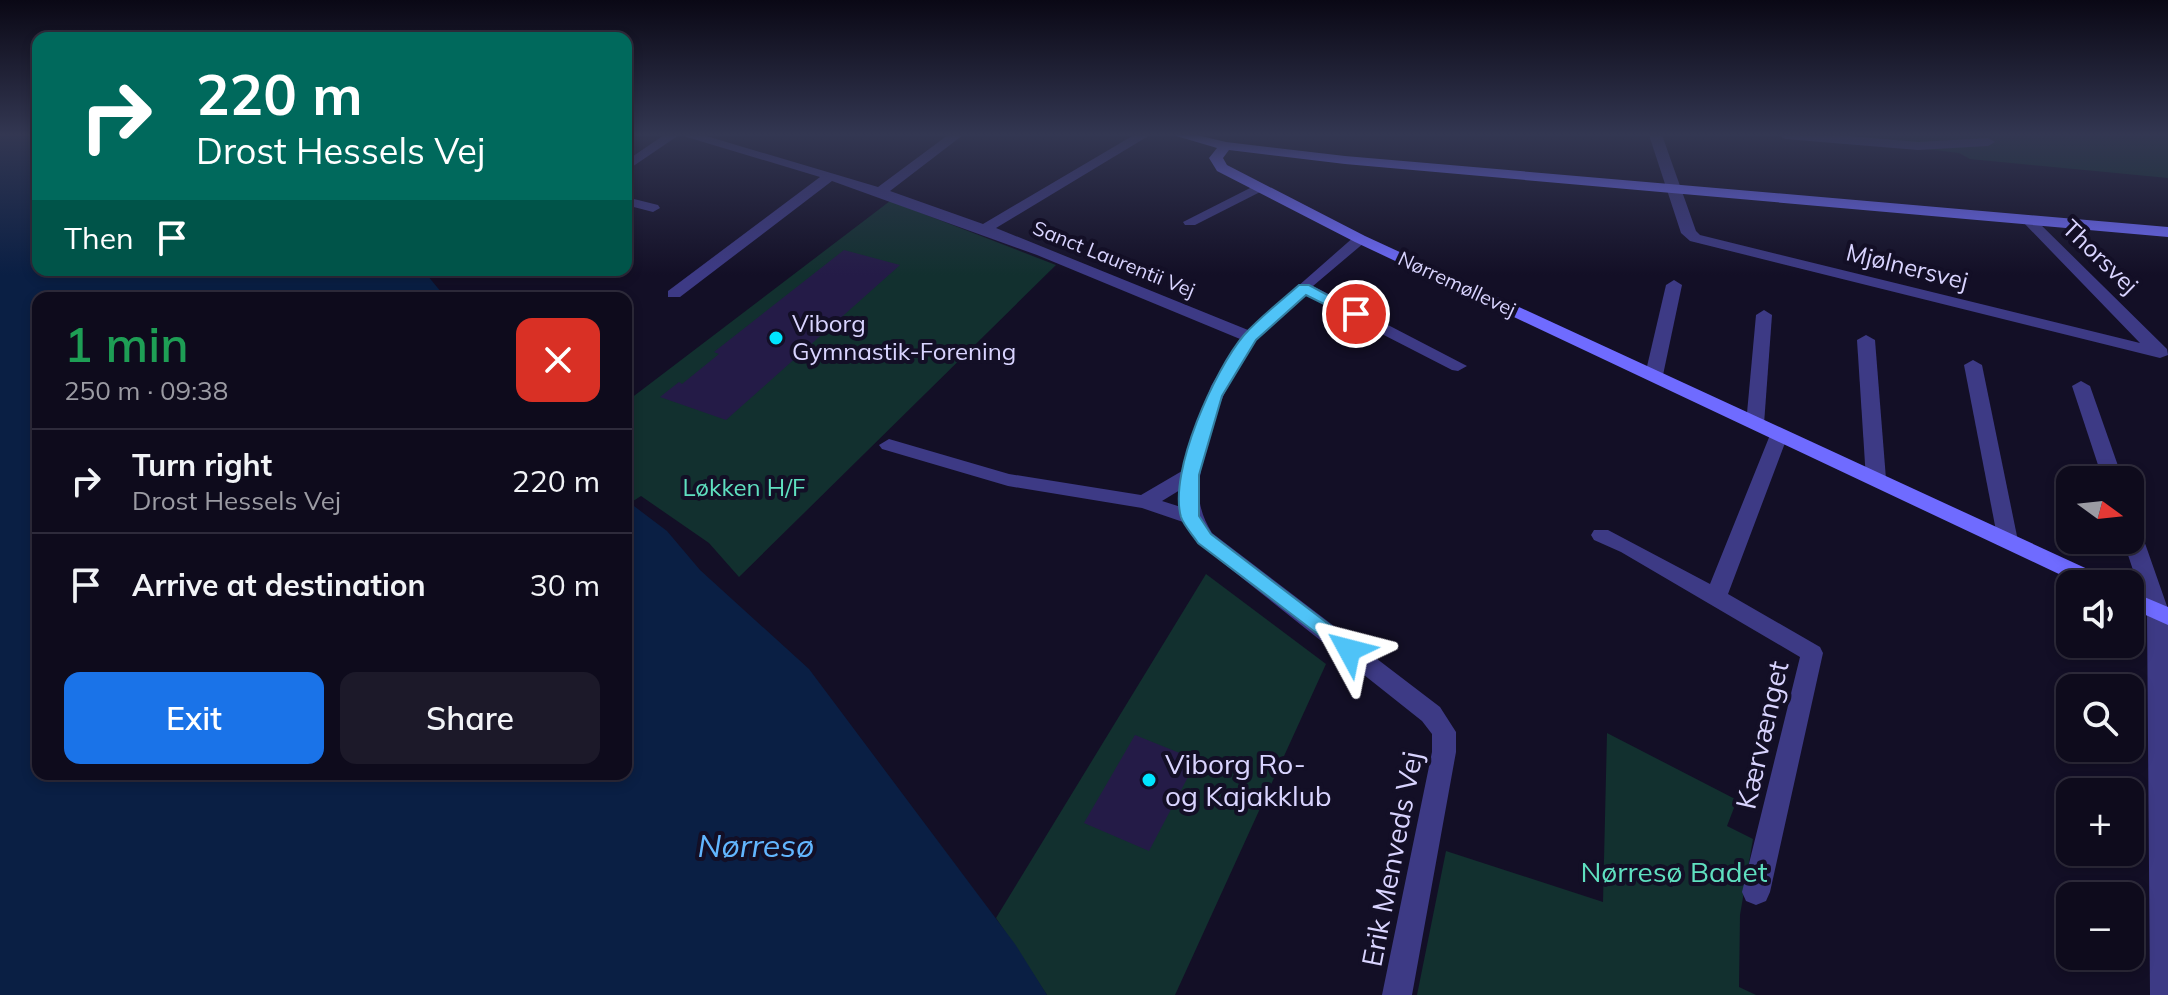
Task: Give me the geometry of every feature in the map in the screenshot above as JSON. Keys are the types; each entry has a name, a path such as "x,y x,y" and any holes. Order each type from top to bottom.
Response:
{"street":[{"path":"674,294 823,181"},
{"name":"Sanct Laurentii Vej","path":"848,181 984,229 1251,337"},
{"path":"881,191 894,181"},
{"path":"984,229 1065,181"},
{"name":"Nørremøllevej","path":"1249,181 1360,239 2069,570"},
{"path":"1588,181 2168,234"},
{"name":"Mjølnersvej","path":"1672,181 1689,233 1702,241 2164,358"},
{"path":"1190,222 1261,188"},
{"path":"632,203 653,208"},
{"name":"Thorsvej","path":"2030,222 2164,358"},
{"path":"889,445 1008,480 1144,502 1190,517 1190,475 1214,396 1231,364 1251,337 1360,239"},
{"path":"1654,375 1674,285"},
{"path":"1304,288 1458,366"},
{"path":"1755,424 1764,315"},
{"path":"1866,340 1876,479"},
{"path":"1973,365 2008,541"},
{"path":"2081,386 2108,466"},
{"path":"1715,599 1779,435"},
{"path":"1144,502 1190,475"},
{"name":"Erik Menveds Vej","path":"1190,517 1205,538 1431,714 1444,732 1444,752 1397,995"},
{"name":"Kærvænget","path":"1601,535 1628,547 1812,653 1756,892"},
{"path":"2140,554 2163,614 2165,995"},
{"path":"2144,605 2163,614"}],"green space":[{"name":"Løkken H/F","path":"890,201 1056,265 739,577 709,543 641,496 632,502 632,397"},
{"path":"1206,574 1326,664 1175,995 1047,995 996,918"},
{"name":"Nørresø Badet","path":"1607,733 1737,800 1727,826 1753,839 1740,915 1739,987 1756,995 1417,995 1446,851 1603,902"}],"water":[{"name":"Nørresø","path":"0,181 32,181 32,276 428,276 441,292 32,292 32,780 632,780 632,505 667,531 700,570 809,669 1015,944 1047,995 0,995"}],"building":[{"name":"Viborg Gymnastik-Forening","path":"844,250 900,265 726,420 660,397 679,382 682,384 719,354 714,352"},
{"name":"Viborg Ro- og Kajakklub","path":"1135,735 1197,760 1149,851 1084,823"}],"place":[{"name":"Viborg Gymnastik-Forening","path":"776,338"},
{"name":"Viborg Ro- og Kajakklub","path":"1149,780"}],"route":[{"path":"1349,650 1205,538 1190,517 1190,475 1214,396 1231,364 1251,337 1304,288 1356,314"}]}
